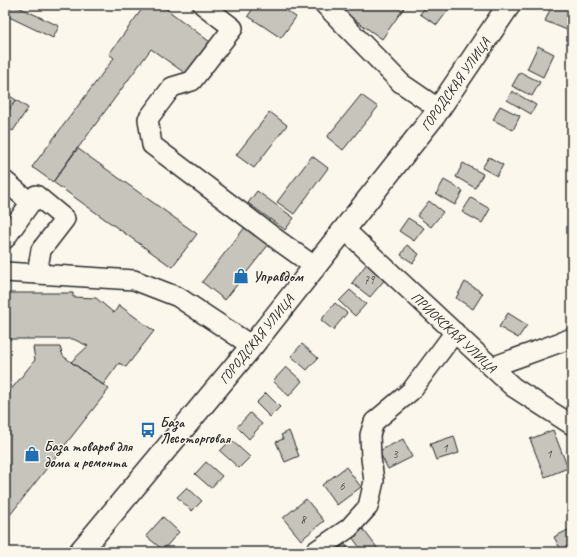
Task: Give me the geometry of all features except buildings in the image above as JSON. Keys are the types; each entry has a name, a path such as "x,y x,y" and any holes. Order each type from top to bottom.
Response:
{"main road":[{"name":"ГОРОДСКАЯ УЛИЦА","path":"80,552 252,346 439,109 509,5"}],"street":[{"path":"203,5 233,28 192,81 172,86 148,119 152,145 314,266"},
{"path":"325,5 401,83 439,109"},
{"path":"5,181 31,203"},
{"path":"5,240 36,195 65,219 41,250 37,273"},
{"name":"ПРИОКСКАЯ УЛИЦА","path":"344,229 513,387 572,425"},
{"path":"5,272 134,280 178,297 252,346"},
{"path":"314,552 349,528 368,507 374,481 370,435 374,422 412,391 454,332"},
{"path":"492,367 572,338"}],"place":[{"name":"Управдом","path":"241,276"},
{"name":"База Лесоторговая","path":"148,430"},
{"name":"База товаров для дома и ремонта","path":"32,454"}]}
